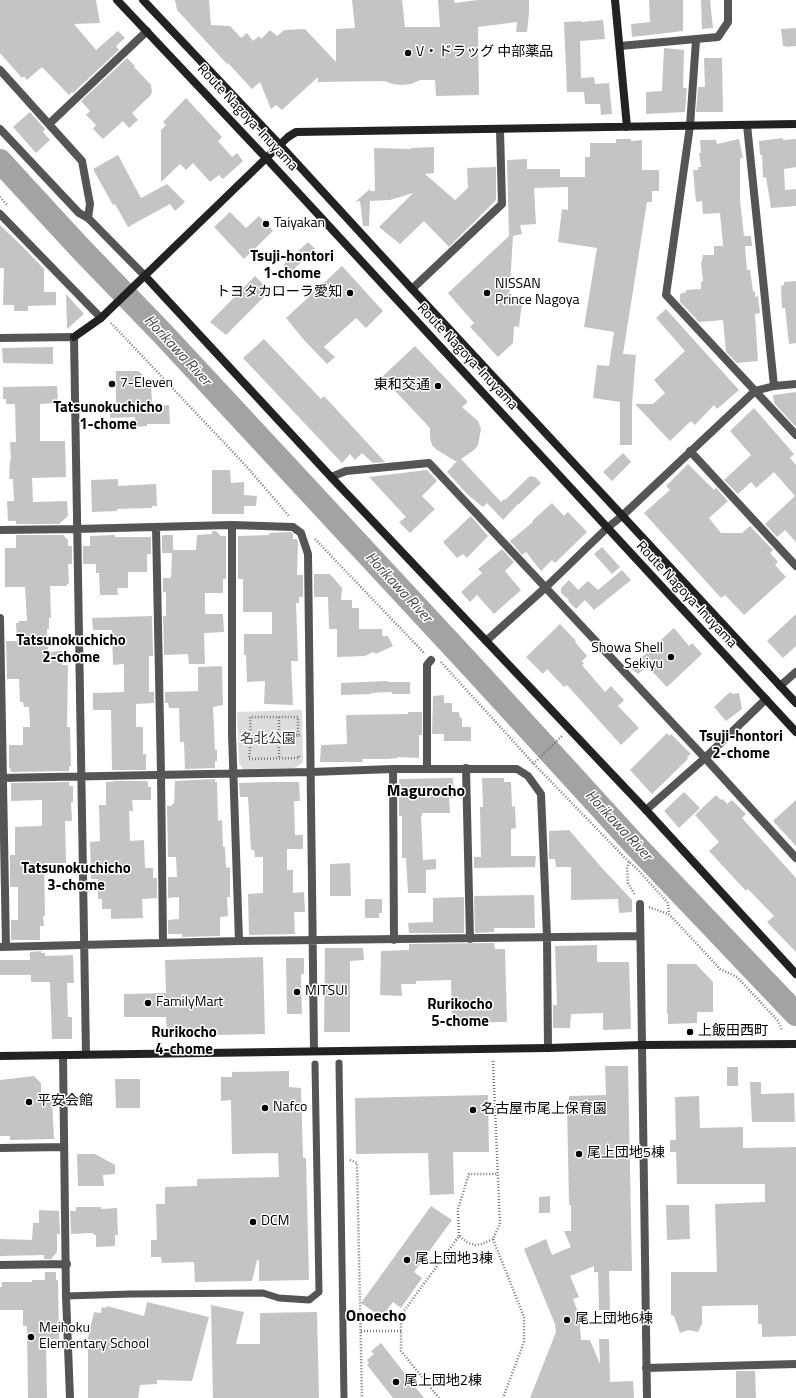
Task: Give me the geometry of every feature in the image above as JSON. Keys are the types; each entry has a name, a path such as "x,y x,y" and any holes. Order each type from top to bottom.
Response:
{"street":[{"name":"Route Nagoya-Inuyama","path":"117,0 267,159 796,732"},
{"name":"Route Nagoya-Inuyama","path":"142,0 280,145 796,703"},
{"path":"615,0 627,127"},
{"path":"620,46 718,37 728,22 728,0"},
{"path":"49,124 146,31"},
{"path":"696,40 690,126 666,295 796,435"},
{"path":"0,70 82,161 90,204 88,218"},
{"path":"0,338 74,337 101,318 114,306 280,145 296,132 500,130 796,124"},
{"path":"747,125 774,386"},
{"path":"0,129 78,213 88,218 145,276 331,477 646,810 796,974"},
{"path":"412,289 502,204 500,130"},
{"path":"0,214 101,318"},
{"path":"74,337 80,777 86,1054"},
{"path":"486,641 545,588 607,528 622,516 755,391 774,386 796,384"},
{"path":"690,451 796,566"},
{"path":"331,477 346,471 429,463 705,758 796,858"},
{"path":"0,530 232,524 294,527 301,533 308,554 314,1051"},
{"path":"232,524 232,734 239,941"},
{"path":"156,527 163,942"},
{"path":"0,618 3,947 83,946 163,942 640,936"},
{"path":"427,769 427,665 431,660"},
{"path":"780,686 796,672"},
{"path":"646,810 705,758 766,699"},
{"path":"466,768 470,939"},
{"path":"2,778 393,769 517,769 528,776 541,794 547,937 548,1048"},
{"path":"393,769 394,940"},
{"path":"640,904 647,1398"},
{"path":"0,1056 548,1048 642,1045 796,1046"},
{"path":"63,1055 66,1296 70,1398"},
{"path":"0,1148 63,1147"},
{"path":"0,1265 66,1264"},
{"path":"646,1368 796,1364"}],"lane":[{"path":"66,1296 263,1293 279,1298 309,1300 319,1292 315,1064"},
{"path":"339,1064 344,1398"}],"path":[{"path":"114,319 110,322 247,467 290,518"},
{"path":"309,534 431,660 441,662 629,862 639,870 668,903 669,914 720,969 737,977 778,1021 782,1030"},
{"path":"298,743 298,717 250,717 251,739 249,759 299,758 299,750"},
{"path":"279,717 279,758"},
{"path":"232,734 251,739 310,735"},
{"path":"534,762 560,738"},
{"path":"460,1236 468,1243 475,1245 482,1244 492,1239 500,1224 493,1061"},
{"path":"340,1158 357,1163 362,1398"},
{"path":"439,1398 400,1351 401,1315 460,1236 458,1209 469,1174 498,1174"},
{"path":"492,1239 524,1317 524,1342 503,1398"},
{"path":"361,1330 401,1331"}],"green space":[{"name":"名北公園","path":"302,710 303,762 295,768 243,769 239,763 237,712"}],"building":[{"path":"0,0 96,0 100,23 74,24 96,50 118,31 125,38 116,46 119,50 69,95 42,67 27,80 24,76 22,78 0,53"},
{"path":"175,0 209,0 211,25 230,26 241,38 247,33 253,41 259,36 261,39 270,30 277,36 284,30 305,29 336,62 336,29 355,28 352,0 402,0 405,27 440,27 438,0 454,0 455,3 478,0 529,0 529,13 527,32 516,32 517,22 478,27 479,95 436,96 435,80 420,80 411,84 401,85 384,81 318,82 318,77 282,110 276,105 271,109 260,82 252,89 228,63 227,64 177,10"},
{"path":"649,0 683,0 683,31 632,37 631,24 650,22"},
{"path":"701,0 710,0 713,28 702,29"},
{"path":"603,20 605,39 580,41 581,78 594,77 595,84 609,83 612,114 601,115 600,104 585,104 584,92 567,92 564,22"},
{"path":"796,28 796,46 783,46 781,29"},
{"path":"664,48 684,50 683,88 687,88 685,112 646,114 646,92 662,91"},
{"path":"127,58 151,85 152,92 150,96 132,113 138,120 129,128 123,121 103,139 93,129 96,125 86,115 90,111 81,101"},
{"path":"704,58 722,58 723,112 696,112 698,87 705,87"},
{"path":"186,98 222,137 218,141 232,157 237,153 243,161 223,179 219,175 210,182 193,163 186,170 180,164 161,182 161,130 166,125 163,122"},
{"path":"30,112 45,129 43,132 50,140 36,153 13,127"},
{"path":"783,138 783,140 796,139 796,167 784,169 785,190 796,189 796,206 771,208 766,177 763,178 762,155 760,155 759,141"},
{"path":"616,139 631,139 631,141 642,140 642,170 659,170 659,191 652,191 652,202 647,202 623,354 636,355 632,404 632,445 620,445 620,402 593,398 597,365 609,366 614,332 584,327 597,248 558,242 562,209 568,210 568,187 534,188 536,224 520,225 522,234 513,236 509,302 522,304 519,327 514,326 513,343 498,357 470,327 474,323 448,293 509,236 507,160 527,159 527,169 560,169 560,177 585,177 585,157 590,157 590,143 616,143"},
{"path":"739,139 743,158 740,158 740,200 744,236 751,236 752,246 745,246 747,270 750,270 755,297 758,296 760,313 755,314 758,361 737,363 726,352 723,320 699,322 680,302 680,294 686,292 686,290 701,289 701,282 703,281 701,264 703,255 714,255 714,246 723,246 720,213 703,214 702,201 696,202 693,170 698,170 698,167 701,167 699,153 701,153 700,140 716,140 717,144"},
{"path":"434,147 434,173 425,174 455,200 468,188 467,168 496,167 496,200 449,247 424,221 400,244 379,227 413,193 390,200 370,201 369,226 363,226 360,201 355,202 370,189 370,191 375,191 374,148 411,149"},
{"path":"118,155 141,198 167,184 185,202 175,211 170,204 128,227 115,204 113,205 93,169"},
{"path":"230,212 246,228 259,216 273,231 244,259 214,227"},
{"path":"0,225 44,269 44,292 56,292 56,305 28,306 28,311 14,311 14,305 3,305 4,268 0,268"},
{"path":"308,242 315,249 291,272 283,265"},
{"path":"342,266 383,311 366,328 356,318 326,345 324,347 335,357 327,364 304,340 286,318"},
{"path":"255,276 270,291 226,335 210,322"},
{"path":"796,281 796,343 789,344 785,308 782,308 781,286 784,285 784,282"},
{"path":"66,294 84,314 67,329"},
{"path":"666,309 739,390 717,409 714,405 695,425 691,421 670,441 635,404 653,404 665,393 654,380 685,351 656,318"},
{"path":"264,339 321,399 324,396 385,462 373,463 362,453 355,460 350,454 342,463 243,358"},
{"path":"415,346 468,402 462,407 478,421 481,429 478,445 474,450 461,459 501,502 530,476 535,477 541,483 503,520 487,503 483,507 468,495 447,472 456,462 432,445 430,428 382,377"},
{"path":"53,347 53,364 3,363 2,348"},
{"path":"116,371 138,371 142,374 142,382 151,381 152,406 169,405 170,424 147,424 147,426 135,427 135,417 110,418 110,407 116,407"},
{"path":"57,386 58,403 40,404 40,441 65,441 66,477 32,478 33,502 67,501 68,516 59,524 16,524 16,521 8,521 7,501 14,501 13,479 9,479 11,460 10,442 16,442 15,404 6,404 6,399 3,399 3,387"},
{"path":"796,392 795,426 774,403 773,395"},
{"path":"754,408 794,454 790,458 796,465 796,542 785,530 777,537 765,524 795,496 774,472 756,488 751,482 738,494 724,480 751,455 730,431"},
{"path":"623,453 631,462 612,481 603,472"},
{"path":"688,464 714,490 716,488 728,501 709,518 721,533 742,533 750,526 773,550 770,553 778,562 775,565 786,577 744,615 725,595 721,598 644,513 670,490 666,486"},
{"path":"212,470 230,470 231,483 244,482 244,495 257,496 256,506 244,506 244,514 212,514"},
{"path":"427,470 437,481 422,496 435,509 410,533 399,522 406,517 369,477"},
{"path":"118,479 118,486 156,484 157,506 152,506 152,508 117,509 117,511 92,512 91,480"},
{"path":"552,503 564,516 568,512 587,532 555,563 552,560 541,571 526,552 522,555 510,541 533,522 532,521"},
{"path":"471,516 488,536 467,558 463,554 457,558 443,542"},
{"path":"212,531 216,531 221,536 226,536 226,579 223,579 223,593 205,593 205,614 223,614 224,632 204,633 205,664 189,664 188,654 164,655 163,616 166,616 166,592 163,592 163,578 171,578 172,553 162,553 162,536 173,535 173,550 196,550 197,535 212,534"},
{"path":"291,532 293,534 293,539 297,539 298,542 297,575 303,575 303,597 299,597 299,603 296,603 298,661 291,661 293,705 264,704 265,681 247,682 246,655 244,655 244,634 272,634 272,612 243,612 243,579 238,579 238,536 269,535 269,533"},
{"path":"16,535 63,535 68,540 68,546 72,546 72,564 68,564 69,584 67,584 67,586 50,586 51,618 49,618 49,629 47,629 48,652 62,651 62,665 68,665 67,727 70,727 71,766 69,766 69,771 11,772 9,768 9,745 23,745 23,727 30,727 29,707 24,707 23,702 20,702 19,679 7,679 6,641 17,641 16,623 19,623 19,621 27,621 25,587 5,587 5,548 16,548"},
{"path":"115,535 115,537 151,537 151,554 147,554 147,572 128,572 128,588 117,588 118,595 100,595 99,573 96,573 96,564 83,564 83,546 90,546 90,536"},
{"path":"602,547 620,567 612,574 594,554"},
{"path":"502,549 514,562 505,571 521,590 494,614 477,595 470,602 461,592 482,573 478,569"},
{"path":"622,570 631,580 594,610 585,600 576,609 561,593 561,588 569,580 578,590 588,581 598,590"},
{"path":"314,574 330,574 342,588 341,600 352,600 352,608 359,608 359,629 382,629 382,636 388,636 393,646 376,654 373,652 365,656 337,657 337,629 329,629 328,597 314,597"},
{"path":"796,614 796,646 783,658 767,641"},
{"path":"152,616 153,656 149,656 149,692 154,692 154,703 136,704 136,727 143,727 143,754 146,754 146,770 112,770 111,710 93,710 93,693 124,692 124,664 113,665 112,630 93,630 92,618"},
{"path":"560,624 576,641 575,642 587,656 582,661 584,664 582,665 605,692 611,686 624,700 618,706 639,728 621,745 567,685 564,687 547,669 543,674 526,657"},
{"path":"674,628 689,646 692,643 702,654 667,687 647,666 638,674 630,668"},
{"path":"222,666 223,705 213,707 215,750 217,750 217,761 215,761 215,768 185,769 184,742 180,742 179,708 169,708 168,703 165,703 165,692 198,691 198,667"},
{"path":"388,681 410,682 410,694 392,694 392,692 341,695 341,683"},
{"path":"730,692 733,694 739,693 742,709 726,721 714,707"},
{"path":"444,695 444,703 452,703 452,712 459,712 460,718 462,718 462,727 471,727 471,741 444,741 444,734 432,734 433,696"},
{"path":"408,712 422,712 422,735 419,735 419,758 398,757 388,759 362,759 363,762 320,762 321,745 347,744 346,715 408,714"},
{"path":"667,733 669,736 671,734 691,754 687,757 688,759 652,794 630,770"},
{"path":"453,778 454,798 449,798 450,813 422,813 421,816 423,860 436,859 436,869 426,870 426,893 408,893 406,858 402,858 402,816 399,816 399,779"},
{"path":"482,778 504,778 504,782 511,782 512,807 515,806 516,828 511,829 511,856 536,856 535,867 474,868 474,857 481,857 480,807 483,807"},
{"path":"215,779 215,782 217,782 218,821 222,820 223,847 225,847 226,868 230,867 230,897 227,897 228,916 220,917 220,936 182,937 182,934 168,934 168,920 179,919 179,897 168,898 168,877 177,877 176,857 168,857 167,806 172,806 172,804 174,804 175,781"},
{"path":"147,781 148,787 151,787 151,800 132,800 133,811 129,811 130,841 144,840 145,868 153,868 153,878 157,878 157,898 142,899 143,918 111,919 111,909 102,909 102,899 98,899 98,879 91,879 90,842 100,841 99,805 106,805 106,782"},
{"path":"69,782 69,786 73,786 73,802 71,802 72,821 65,821 66,863 44,863 45,916 43,916 44,926 40,926 40,940 11,940 11,920 18,920 18,887 10,887 10,855 15,855 15,827 42,826 42,800 11,801 11,783"},
{"path":"299,782 300,801 294,801 295,835 303,835 303,849 287,849 287,870 293,870 293,893 304,892 305,912 294,912 295,934 249,935 248,894 263,893 263,857 255,857 254,850 251,850 248,797 240,797 239,783"},
{"path":"684,792 700,808 679,828 664,811"},
{"path":"716,795 721,800 723,799 727,804 732,800 746,814 742,818 796,878 796,952 767,922 774,916 748,889 746,891 709,851 719,842 695,815"},
{"path":"796,800 796,846 773,821"},
{"path":"569,830 632,900 632,912 619,913 618,899 571,900 571,867 556,867 555,859 549,859 549,831"},
{"path":"350,863 351,896 330,896 330,864"},
{"path":"534,895 535,928 494,928 494,932 475,933 474,896"},
{"path":"464,897 464,933 409,933 408,923 433,922 433,898"},
{"path":"365,899 382,899 382,913 379,913 379,918 365,918"},
{"path":"494,943 495,949 505,949 507,1022 452,1023 451,980 416,981 416,984 401,984 402,996 380,995 381,951 409,950 409,944"},
{"path":"597,945 597,962 629,962 631,1029 603,1030 603,1013 571,1014 570,1028 553,1028 553,1005 557,1005 555,946"},
{"path":"325,948 363,948 364,960 350,961 350,1032 324,1032"},
{"path":"41,951 41,953 45,953 45,956 73,955 74,983 67,983 68,1017 72,1017 72,1039 52,1039 50,982 31,982 31,975 0,975 0,960 30,960 30,956 28,954 30,954 30,952"},
{"path":"263,957 265,1034 167,1036 166,1017 124,1017 124,994 166,993 165,960"},
{"path":"286,958 304,958 304,974 301,974 302,1014 287,1014"},
{"path":"667,964 696,964 713,982 713,1012 697,1012 697,1023 668,1024"},
{"path":"605,1066 628,1066 632,1271 609,1271 610,1310 599,1310 598,1272 594,1272 594,1266 570,1276 579,1297 573,1299 579,1315 581,1340 590,1340 600,1364 599,1339 609,1339 610,1382 633,1381 634,1398 530,1398 556,1332 555,1324 524,1249 546,1239 552,1255 571,1247 564,1231 571,1231 567,1102 569,1102 569,1096 606,1095"},
{"path":"727,1067 738,1067 738,1086 727,1086"},
{"path":"289,1071 289,1087 301,1088 303,1158 306,1158 309,1280 259,1281 259,1260 257,1260 252,1281 195,1282 194,1262 162,1263 161,1257 151,1257 151,1240 157,1240 156,1204 165,1204 165,1187 197,1186 197,1179 279,1177 278,1153 232,1154 231,1100 221,1101 221,1077 232,1077 232,1072"},
{"path":"34,1076 41,1083 41,1099 52,1099 54,1139 10,1140 10,1136 0,1136 0,1080"},
{"path":"115,1079 140,1079 140,1108 116,1108"},
{"path":"750,1082 761,1082 761,1094 794,1093 795,1122 752,1122"},
{"path":"488,1095 489,1152 453,1152 454,1194 430,1195 428,1153 356,1154 355,1098"},
{"path":"699,1096 700,1128 743,1127 743,1148 796,1147 796,1336 762,1337 762,1324 758,1324 758,1305 702,1306 702,1324 698,1332 688,1330 680,1333 674,1316 671,1315 671,1272 717,1272 715,1204 765,1202 765,1184 677,1184 676,1152 670,1152 670,1140 676,1140 675,1097"},
{"path":"77,1154 95,1154 115,1165 115,1174 103,1175 104,1186 78,1186"},
{"path":"550,1196 550,1213 539,1213 539,1197"},
{"path":"666,1205 689,1205 690,1239 667,1240"},
{"name":"尾上団地3棟","path":"431,1206 452,1220 414,1272 422,1278 401,1308 393,1302 383,1315 379,1312 377,1314 361,1303"},
{"path":"76,1207 101,1207 101,1209 117,1208 118,1235 115,1235 115,1246 96,1247 96,1235 93,1233 71,1234 70,1211 76,1211"},
{"path":"39,1210 59,1211 60,1234 57,1234 57,1252 51,1259 44,1259 44,1255 0,1256 0,1239 32,1240 33,1223 39,1223"},
{"path":"45,1272 56,1272 56,1280 58,1280 59,1339 46,1340 47,1398 28,1398 27,1326 23,1326 23,1310 0,1310 0,1287 2,1287 2,1282 32,1282 32,1280 45,1280"},
{"path":"147,1302 209,1317 192,1381 157,1380 157,1384 140,1385 138,1398 88,1398 88,1338 94,1312 101,1313 102,1307 106,1308 107,1306 144,1316"},
{"path":"211,1305 244,1312 236,1344 260,1344 260,1313 317,1312 319,1398 213,1398"},
{"name":"尾上団地2棟","path":"381,1343 424,1398 393,1398 367,1365 369,1363 367,1360 374,1354 371,1351"},
{"path":"736,1371 755,1371 756,1398 736,1398"}],"waterway":[{"name":"Horikawa River","path":"0,161 476,671 635,845 796,1014"}],"place":[{"name":"V・ドラッグ 中部薬品","path":"408,53"},
{"name":"Taiyakan","path":"266,224"},
{"name":"トヨタカローラ愛知","path":"350,293"},
{"name":"NISSAN Prince Nagoya","path":"487,293"},
{"name":"7-Eleven","path":"112,384"},
{"name":"東和交通","path":"438,386"},
{"name":"Showa Shell Sekiyu","path":"671,657"},
{"name":"MITSUI","path":"297,992"},
{"name":"FamilyMart","path":"148,1003"},
{"name":"上飯田西町","path":"690,1032"},
{"name":"平安会館","path":"29,1102"},
{"name":"Nafco","path":"265,1108"},
{"name":"名古屋市尾上保育園","path":"473,1110"},
{"name":"尾上団地5棟","path":"579,1154"},
{"name":"DCM","path":"253,1222"},
{"name":"尾上団地3棟","path":"407,1260"},
{"name":"尾上団地6棟","path":"567,1320"},
{"name":"Meihoku Elementary School","path":"31,1337"},
{"name":"尾上団地2棟","path":"396,1382"}],"district":[{"name":"Tsuji-hontori 1-chome","path":"292,266"},
{"name":"Tatsunokuchicho 1-chome","path":"108,416"},
{"name":"Tatsunokuchicho 2-chome","path":"71,650"},
{"name":"Tsuji-hontori 2-chome","path":"741,746"},
{"name":"Magurocho","path":"426,792"},
{"name":"Tatsunokuchicho 3-chome","path":"76,878"},
{"name":"Rurikocho 5-chome","path":"460,1014"},
{"name":"Rurikocho 4-chome","path":"184,1042"},
{"name":"Onoecho","path":"376,1317"}]}
